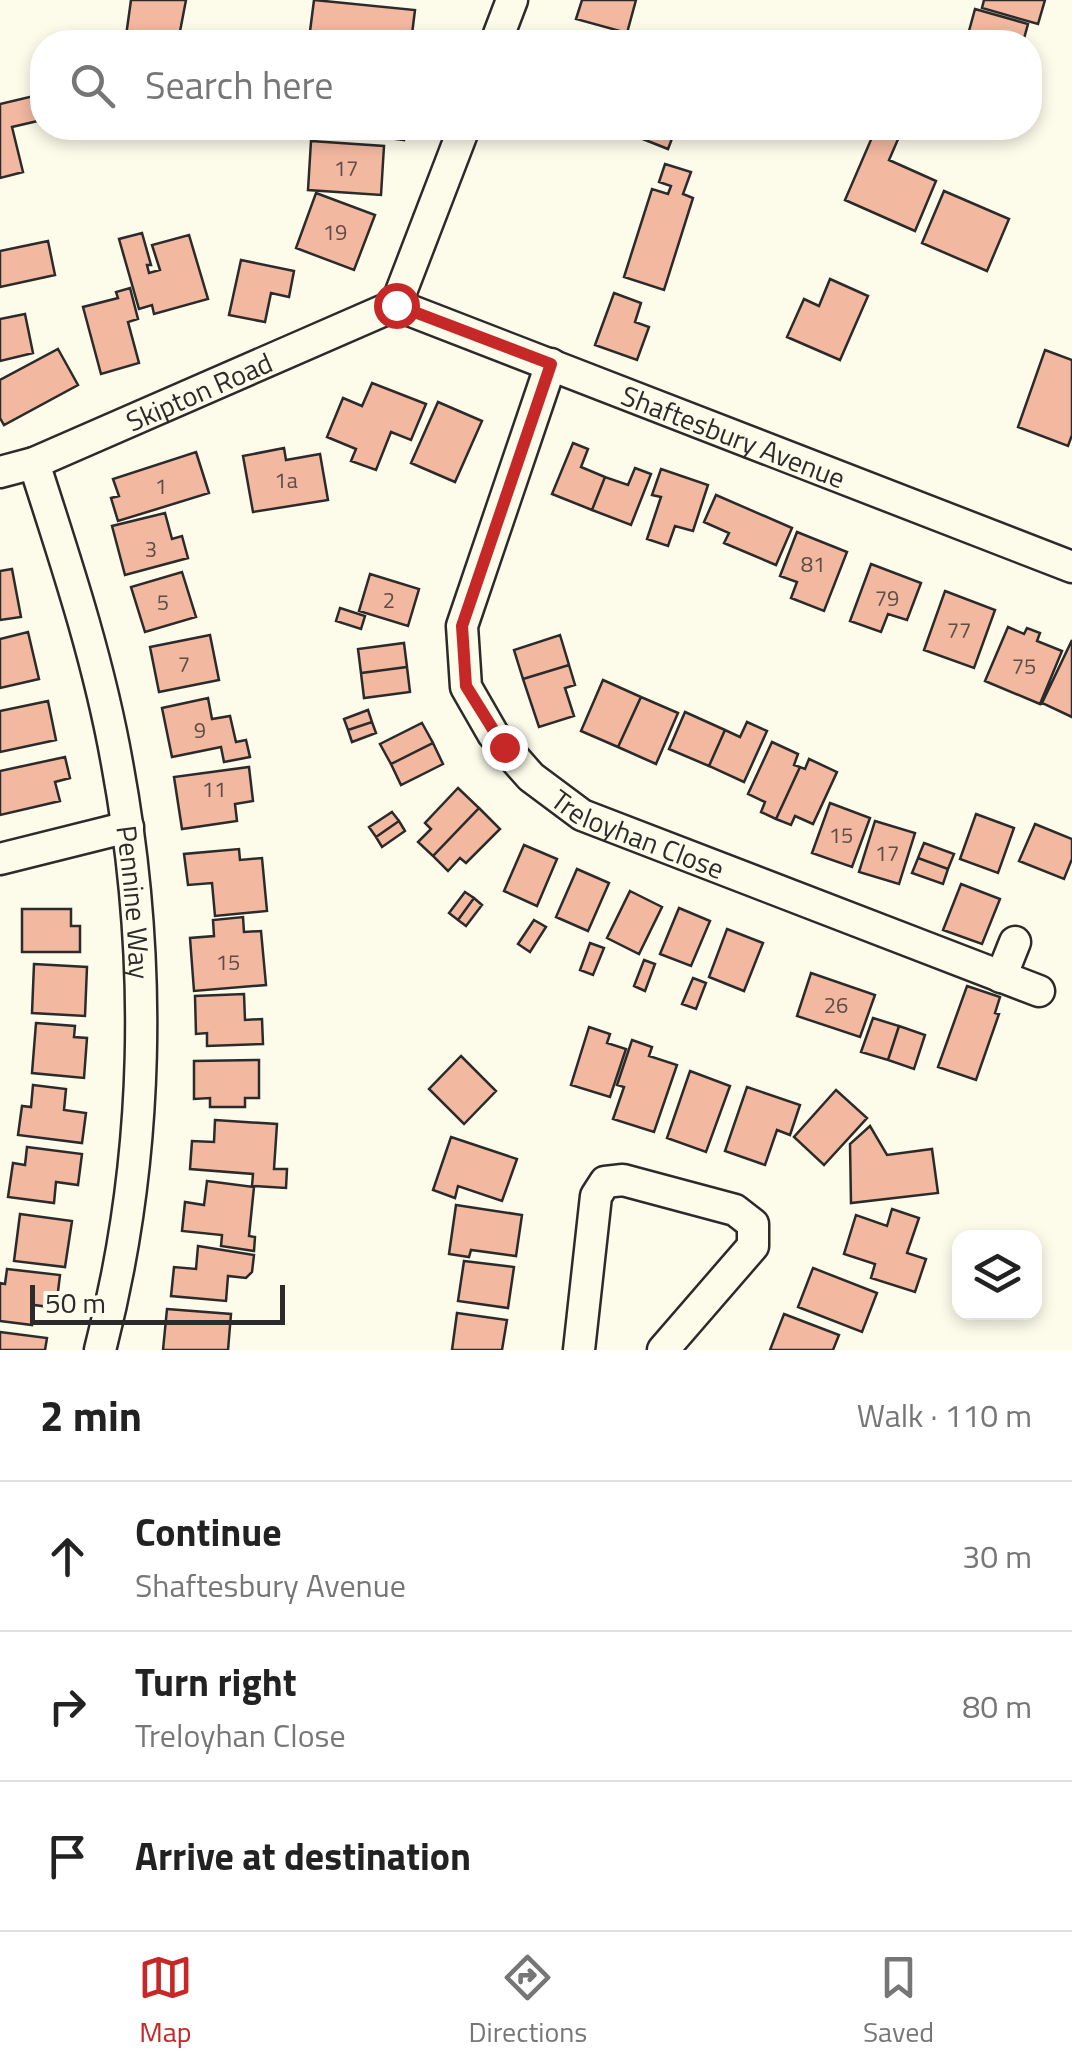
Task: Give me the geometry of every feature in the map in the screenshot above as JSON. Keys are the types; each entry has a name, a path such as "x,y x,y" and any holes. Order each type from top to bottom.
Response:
{"street":[{"path":"501,30 512,0"},
{"path":"396,305 459,140"},
{"name":"Shaftesbury Avenue","path":"396,305 1072,567"},
{"name":"Skipton Road","path":"0,472 34,464 396,305"},
{"name":"Treloyhan Close","path":"551,364 462,626 466,686 493,734 531,778 582,815 1039,991"},
{"name":"Pennine Way","path":"34,464 80,606 117,759 140,924 143,1074 131,1192 100,1350"},
{"path":"0,859 128,827"},
{"path":"1002,977 1014,942"},
{"path":"579,1350 596,1196 605,1182 623,1180 736,1210 753,1224 752,1246 663,1350"}],"building":[{"path":"131,0 186,0 180,30 127,30"},
{"path":"314,0 415,10 412,30 310,30"},
{"path":"582,0 636,0 628,30 576,19"},
{"path":"984,0 1045,0 1038,24 982,8"},
{"path":"975,9 1028,24 1026,30 969,30"},
{"path":"30,97 30,123 12,127 23,172 0,178 0,104"},
{"path":"645,140 671,140 668,149"},
{"path":"871,140 898,140 889,160 936,181 915,231 845,200"},
{"path":"311,141 384,146 381,195 308,190"},
{"path":"665,164 691,172 683,194 693,198 664,290 624,277 652,189 668,194 671,186 659,182"},
{"path":"944,191 1009,219 987,271 922,243"},
{"path":"316,193 375,215 354,270 296,248"},
{"path":"142,233 151,265 147,265 149,273 160,270 152,245 189,235 208,299 154,314 152,305 139,309 119,239"},
{"path":"48,241 55,275 0,287 0,251"},
{"path":"241,260 294,271 289,297 271,293 265,322 229,315"},
{"path":"830,279 868,296 840,360 787,337 804,299 819,306"},
{"path":"130,288 138,319 128,322 139,363 101,374 83,307 118,298 116,292"},
{"path":"614,293 641,303 635,322 649,327 637,360 595,345"},
{"path":"25,314 33,353 0,361 0,319"},
{"path":"58,349 78,385 4,425 0,418 0,380"},
{"path":"1045,350 1072,360 1072,435 1068,446 1018,427"},
{"path":"372,383 426,404 411,440 391,432 376,470 351,461 356,449 327,437 343,398 362,406"},
{"path":"438,402 482,421 455,482 411,463"},
{"path":"573,443 588,449 581,467 605,477 592,510 552,494"},
{"path":"284,448 286,460 320,454 328,500 253,512 243,456"},
{"path":"196,452 209,493 118,521 111,498 119,496 113,479"},
{"path":"635,468 651,474 631,525 592,510 605,477 628,485"},
{"path":"661,469 708,485 693,531 675,526 668,546 647,539 661,497 652,495"},
{"path":"716,495 792,528 776,565 724,543 729,533 704,522"},
{"path":"165,513 172,539 182,536 188,558 125,575 112,526"},
{"path":"797,532 847,552 824,611 791,598 797,582 780,576"},
{"path":"871,564 921,583 907,620 888,614 881,632 850,621"},
{"path":"12,569 21,617 0,620 0,571"},
{"path":"182,572 196,617 145,632 131,587"},
{"path":"370,574 419,589 408,626 359,611"},
{"path":"945,591 995,610 974,668 924,650"},
{"path":"340,608 365,616 361,629 336,621"},
{"path":"1008,627 1024,634 1027,628 1040,633 1037,641 1062,651 1040,704 985,681"},
{"path":"28,632 39,679 0,688 0,639"},
{"path":"210,635 219,680 159,692 150,647"},
{"path":"560,635 569,665 523,679 514,650"},
{"path":"1072,640 1072,717 1042,703"},
{"path":"404,643 407,667 361,673 358,649"},
{"path":"569,665 575,685 565,688 574,716 539,727 523,679"},
{"path":"407,667 410,692 364,698 361,673"},
{"path":"603,680 641,697 618,747 581,731"},
{"path":"641,697 678,713 656,764 618,747"},
{"path":"208,698 212,719 230,716 236,742 246,740 250,757 224,762 221,747 172,757 162,708"},
{"path":"48,701 56,740 0,752 0,711"},
{"path":"368,710 372,722 348,730 344,719"},
{"path":"685,712 725,730 709,766 669,749"},
{"path":"372,722 376,733 352,742 348,730"},
{"path":"747,722 767,731 744,782 709,766 725,730 740,737"},
{"path":"422,723 433,743 391,764 380,744"},
{"path":"772,742 798,754 794,765 800,767 776,819 761,812 765,802 748,794"},
{"path":"433,743 443,764 401,785 391,764"},
{"path":"65,757 70,778 55,782 60,801 0,815 0,771"},
{"path":"809,759 837,772 813,824 795,816 791,825 776,819 800,767 805,769"},
{"path":"249,767 253,801 235,804 237,821 182,829 174,777"},
{"path":"458,788 479,808 433,856 418,842 431,829 425,823"},
{"path":"830,803 870,818 852,867 812,853"},
{"path":"479,808 500,829 466,863 460,858 448,871 433,856"},
{"path":"392,812 399,821 376,837 369,827"},
{"path":"976,814 1014,828 998,873 960,859"},
{"path":"399,821 405,831 382,847 376,837"},
{"path":"875,821 915,833 899,884 859,872"},
{"path":"1035,824 1072,839 1072,859 1064,879 1019,861"},
{"path":"924,843 954,854 948,869 918,858"},
{"path":"524,845 557,859 537,906 504,891"},
{"path":"239,849 240,860 262,858 267,911 215,916 212,883 188,885 184,854"},
{"path":"918,858 948,869 943,884 912,873"},
{"path":"577,869 609,883 588,931 556,917"},
{"path":"961,884 1000,899 982,944 943,930"},
{"path":"630,891 662,907 639,954 607,938"},
{"path":"465,892 474,898 458,920 449,913"},
{"path":"474,898 482,905 466,926 458,920"},
{"path":"679,908 710,921 691,966 660,954"},
{"path":"22,909 71,909 71,926 80,926 80,952 22,952"},
{"path":"243,917 244,932 261,931 266,985 194,991 190,938 214,936 213,920"},
{"path":"534,920 546,927 530,952 518,944"},
{"path":"727,929 763,943 744,991 709,977"},
{"path":"590,943 604,948 593,975 580,970"},
{"path":"644,960 655,964 645,991 634,986"},
{"path":"34,964 87,967 85,1016 32,1013"},
{"path":"811,973 875,995 860,1037 797,1016"},
{"path":"693,978 706,983 696,1009 682,1004"},
{"path":"967,986 1000,997 995,1013 999,1014 976,1080 938,1067"},
{"path":"244,994 245,1020 262,1019 263,1044 207,1046 207,1033 196,1034 195,996"},
{"path":"873,1018 899,1026 888,1060 861,1052"},
{"path":"36,1023 75,1026 74,1037 87,1038 84,1078 32,1073"},
{"path":"899,1026 925,1035 914,1069 888,1060"},
{"path":"589,1027 610,1034 607,1043 626,1049 610,1097 571,1085"},
{"path":"632,1040 652,1047 649,1056 677,1065 654,1132 613,1119 624,1087 617,1085"},
{"path":"461,1056 496,1091 464,1124 429,1089"},
{"path":"259,1060 259,1098 245,1098 245,1107 210,1107 210,1098 194,1099 194,1061"},
{"path":"690,1071 730,1086 706,1152 667,1138"},
{"path":"33,1085 66,1089 64,1110 86,1113 82,1143 18,1135 22,1106 31,1107"},
{"path":"747,1087 800,1105 790,1135 777,1130 765,1165 725,1151"},
{"path":"836,1090 867,1118 824,1165 794,1137"},
{"path":"215,1120 277,1124 274,1169 287,1169 286,1188 252,1186 253,1174 190,1169 192,1141 214,1142"},
{"path":"870,1126 887,1155 932,1149 938,1193 851,1203 850,1144"},
{"path":"451,1137 517,1159 502,1201 458,1186 455,1198 433,1190"},
{"path":"27,1147 82,1154 78,1185 56,1182 54,1203 8,1197 13,1163 25,1165"},
{"path":"207,1181 254,1187 249,1236 255,1237 254,1251 221,1246 222,1235 182,1231 185,1202 204,1205"},
{"path":"456,1205 522,1215 516,1256 471,1250 469,1257 449,1254"},
{"path":"892,1209 919,1218 907,1253 926,1259 915,1292 871,1278 875,1264 844,1254 856,1215 887,1226"},
{"path":"20,1214 72,1221 65,1267 14,1261"},
{"path":"198,1246 254,1255 252,1272 246,1278 228,1276 226,1301 171,1296 174,1267 196,1269"},
{"path":"464,1261 514,1267 508,1308 458,1301"},
{"path":"813,1268 877,1293 862,1332 798,1307"},
{"path":"7,1269 60,1275 56,1308 34,1305 32,1325 0,1321 0,1283 5,1284"},
{"path":"167,1309 231,1314 228,1350 163,1350"},
{"path":"457,1313 507,1320 502,1350 452,1350"},
{"path":"784,1314 839,1335 833,1350 770,1350"},
{"path":"0,1332 47,1338 45,1350 0,1350"}],"route":[{"path":"396,305 551,364 462,626 466,686 504,747"}]}
